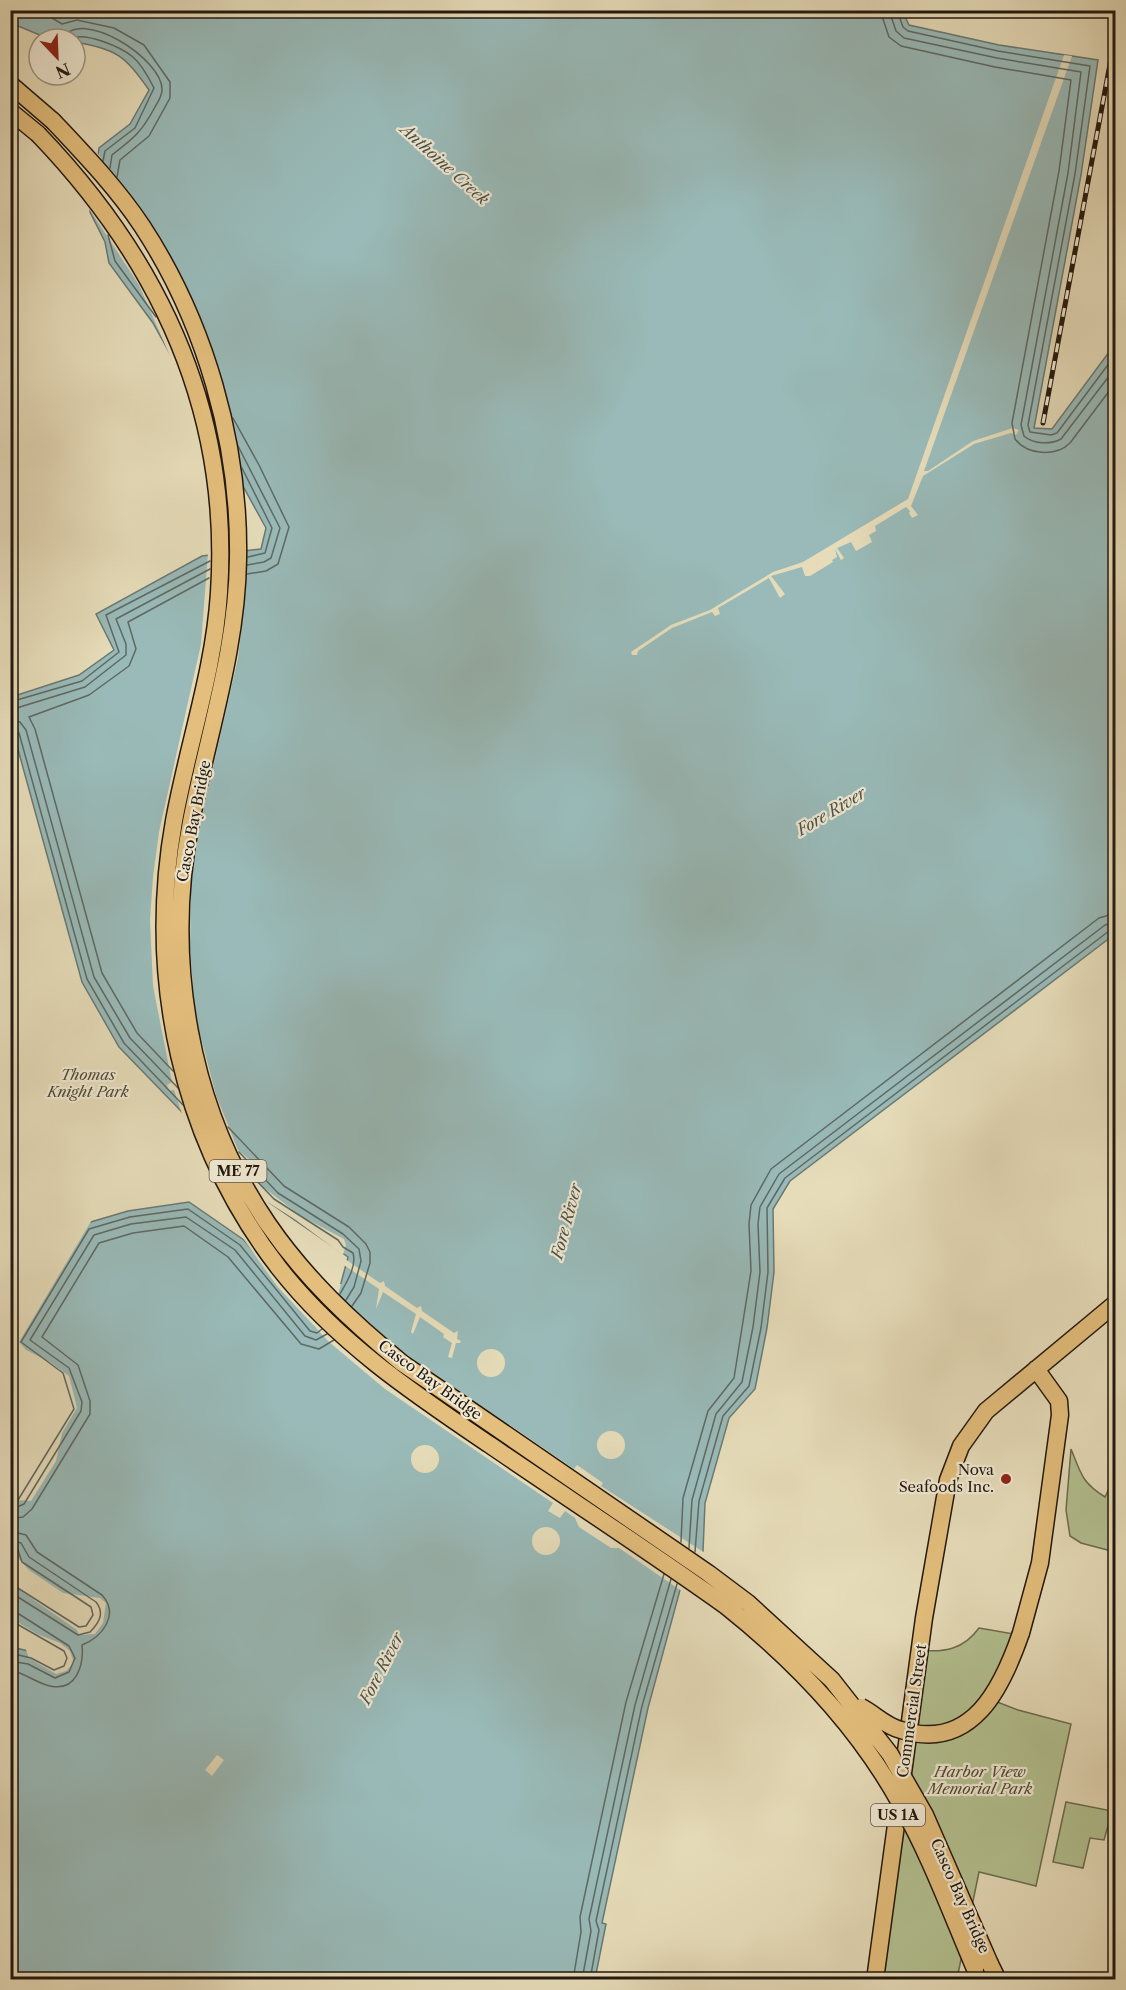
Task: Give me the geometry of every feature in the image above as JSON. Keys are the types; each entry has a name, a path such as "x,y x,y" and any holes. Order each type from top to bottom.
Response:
{"main road":[{"name":"Casco Bay Bridge","path":"10,84 53,121 100,171 140,224 165,263 203,351 217,396 237,513 235,615 229,658 190,823 183,865 180,932 183,989 195,1058 218,1127 238,1171 267,1223 311,1279 359,1328 402,1363 748,1603 816,1664 850,1701 890,1754 925,1815 981,1971"},
{"name":"Casco Bay Bridge","path":"10,111 38,134 74,172 113,222 163,305 194,384 211,454 218,501 219,593 211,659 174,824 165,912 165,957 174,1038 188,1095 205,1140 226,1184 276,1264 306,1300 371,1362 726,1606 761,1634 810,1681 862,1744 900,1802 981,1971 998,1980"},
{"name":"US 1A","path":"1036,1369 1116,1303"},
{"path":"850,1701 903,1731 931,1734 958,1727 974,1718 990,1701 1007,1671 1021,1633 1040,1563 1060,1415 1056,1394 1036,1369"},
{"name":"Commercial Street","path":"875,1980 924,1618 948,1480 961,1446 986,1411 1036,1369"}],"green space":[{"path":"1071,1449 1086,1482 1105,1497 1115,1476 1115,1552 1081,1543 1070,1536 1066,1510"},
{"name":"Harbor View Memorial Park","path":"979,1628 1014,1634 987,1698 1018,1710 1071,1724 1036,1886 979,1872 957,1979 875,1980 920,1650 937,1651 953,1648 967,1641"},
{"path":"1066,1802 1112,1811 1104,1840 1090,1838 1083,1868 1053,1862"}],"water":[{"path":"902,10 909,25 999,45 1098,60 1081,175 1034,428 1052,429 1115,344 1115,934 790,1181 773,1209 774,1272 767,1328 755,1389 729,1418 705,1503 703,1551 680,1590 648,1708 602,1923 606,1924 595,1979 11,1979 11,1647 33,1652 55,1664 61,1657 11,1625 10,1576 81,1622 88,1613 16,1565 10,1542 10,1503 69,1407 58,1376 15,1344 84,1224 128,1211 189,1202 244,1240 316,1327 341,1283 348,1257 270,1203 119,1047 82,982 11,724 11,697 79,675 114,650 96,614 202,556 261,549 266,528 153,323 109,263 105,242 90,212 99,148 130,124 149,90 133,69 119,56 111,51 87,45 87,27 27,27 27,30 11,23 11,11"}],"pier":[{"path":"1064,55 1072,56 924,471 928,471 973,441 1013,428 1019,430 1016,435 1011,433 974,444 923,476 911,506 918,515 912,518 906,507 875,526 876,531 869,535 872,542 856,551 851,542 837,548 844,558 841,560 835,549 837,557 832,560 833,562 810,576 805,576 802,567 771,576 785,594 780,598 769,578 718,608 720,614 715,616 712,612 672,628 638,651 637,655 632,655 631,652 671,625 710,610 773,572 803,562 908,499"},
{"path":"95,150 149,220 188,290 211,348 227,399 243,489 177,372 139,285 88,207"},
{"path":"246,548 245,600 238,658 201,820 191,881 190,948 194,1000 199,1030 216,1095 238,1150 251,1161 255,1181 301,1216 344,1239 346,1245 343,1255 335,1249 333,1251 332,1247 296,1220 266,1201 268,1205 183,1117 174,1090 169,1091 167,1085 172,1082 153,986 150,920 153,877 159,832 201,644 208,553"},
{"path":"93,1218 19,1342 26,1350 50,1362 69,1376 77,1408 62,1433 56,1461 31,1501 15,1500 10,1495 66,1406 56,1378 16,1352 12,1344 13,1335 81,1224"},
{"path":"240,1234 315,1322 335,1284 341,1284 338,1295 400,1350 574,1469 577,1465 603,1483 601,1486 705,1553 683,1592 619,1548 611,1548 579,1527 575,1518 565,1511 560,1518 548,1511 553,1503 385,1389 329,1342 277,1286"},
{"path":"345,1259 380,1283 384,1281 385,1286 417,1308 421,1306 422,1311 454,1333 458,1331 457,1339 461,1341 456,1343 452,1358 448,1357 452,1343 443,1337 444,1334 420,1317 413,1334 411,1332 416,1314 383,1292 376,1309 379,1289 344,1265"},
{"path":"491,1349 501,1353 505,1363 501,1373 491,1377 481,1373 477,1363 481,1353"},
{"path":"611,1431 621,1435 625,1445 621,1455 611,1459 601,1455 597,1445 601,1435"},
{"path":"425,1445 435,1449 439,1459 435,1469 425,1473 415,1469 411,1459 415,1449"},
{"path":"546,1527 556,1531 560,1541 556,1551 546,1555 536,1551 532,1541 536,1531"},
{"path":"18,1558 29,1570 63,1593 100,1598 106,1603 103,1623 95,1634 79,1635 77,1630 11,1584 11,1573 81,1618 84,1613 14,1568"},
{"path":"11,1618 37,1634 60,1643 70,1651 74,1663 66,1671 56,1674 29,1658 25,1647 55,1661 58,1658 10,1628"},
{"path":"217,1755 224,1760 212,1776 205,1770"}],"railway":[{"path":"1043,423 1116,32"}],"place":[{"name":"Nova Seafoods Inc.","path":"1006,1479"}],"water label":[{"name":"Anthoine Creek","path":"445,164"},
{"name":"Fore River","path":"831,811"},
{"name":"Fore River","path":"566,1221"},
{"name":"Fore River","path":"381,1668"}],"park label":[{"name":"Thomas Knight Park","path":"88,1084"}]}
